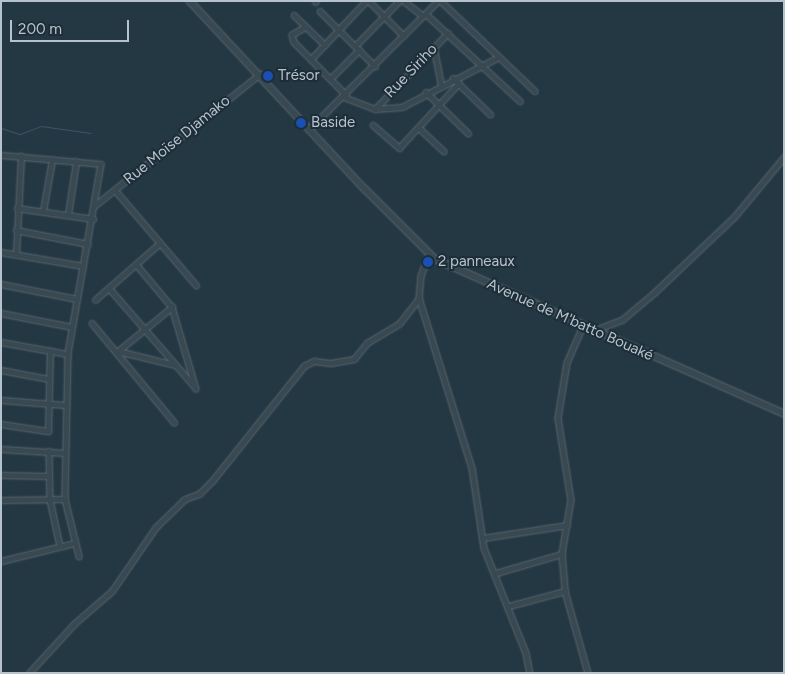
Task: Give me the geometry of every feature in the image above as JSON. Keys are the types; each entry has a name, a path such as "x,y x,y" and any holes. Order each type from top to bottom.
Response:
{"street":[{"name":"Avenue de M'batto Bouaké","path":"190,1 429,254 594,331 784,414"},
{"path":"311,59 368,1 404,36"},
{"path":"330,79 399,1"},
{"path":"404,1 448,33 520,101"},
{"path":"309,129 376,66 439,1 535,91"},
{"path":"320,11 376,66"},
{"path":"294,15 325,45"},
{"path":"306,27 292,35 294,42 345,96 375,109 402,107 441,84 499,57"},
{"name":"Rue Siriho","path":"375,109 448,33"},
{"path":"434,47 441,84"},
{"name":"Rue Moïse Djamako","path":"94,206 260,74"},
{"path":"453,78 490,114"},
{"path":"373,125 400,148 459,83"},
{"path":"426,92 468,133"},
{"path":"419,128 444,151"},
{"path":"1,155 101,164 93,218 72,327 68,354 65,405 66,499 79,556"},
{"path":"16,255 21,156"},
{"path":"594,331 623,319 654,293 735,216 784,157"},
{"path":"43,211 52,160"},
{"path":"68,215 76,162"},
{"path":"114,190 196,285"},
{"path":"17,208 93,218"},
{"path":"16,230 88,244"},
{"path":"96,300 160,243"},
{"path":"1,252 83,266"},
{"path":"429,254 421,276 419,298 472,468 483,538 530,673"},
{"path":"109,288 196,389 172,307 136,264"},
{"path":"1,284 77,299"},
{"path":"29,673 74,624 112,591 156,527 185,498 199,494 213,480 304,366 314,361 331,363 354,360 366,343 399,324 419,298"},
{"path":"118,351 172,307"},
{"path":"1,313 72,327"},
{"path":"92,323 118,351 174,422"},
{"path":"583,326 567,363 558,418 571,500 562,554 565,591 588,673"},
{"path":"1,342 68,354"},
{"path":"1,424 48,431 50,351"},
{"path":"118,351 176,365"},
{"path":"1,370 49,379"},
{"path":"1,400 65,405"},
{"path":"1,449 65,453"},
{"path":"48,451 50,500 60,546"},
{"path":"1,475 49,476"},
{"path":"1,500 66,499"},
{"path":"483,538 567,526"},
{"path":"1,561 75,542"},
{"path":"496,574 562,554"},
{"path":"508,606 565,591"}],"waterway":[{"path":"1,128 20,134 41,126 91,133"}],"place":[{"name":"Trésor","path":"268,76"},
{"name":"Baside","path":"301,123"},
{"name":"2 panneaux","path":"428,262"}]}
